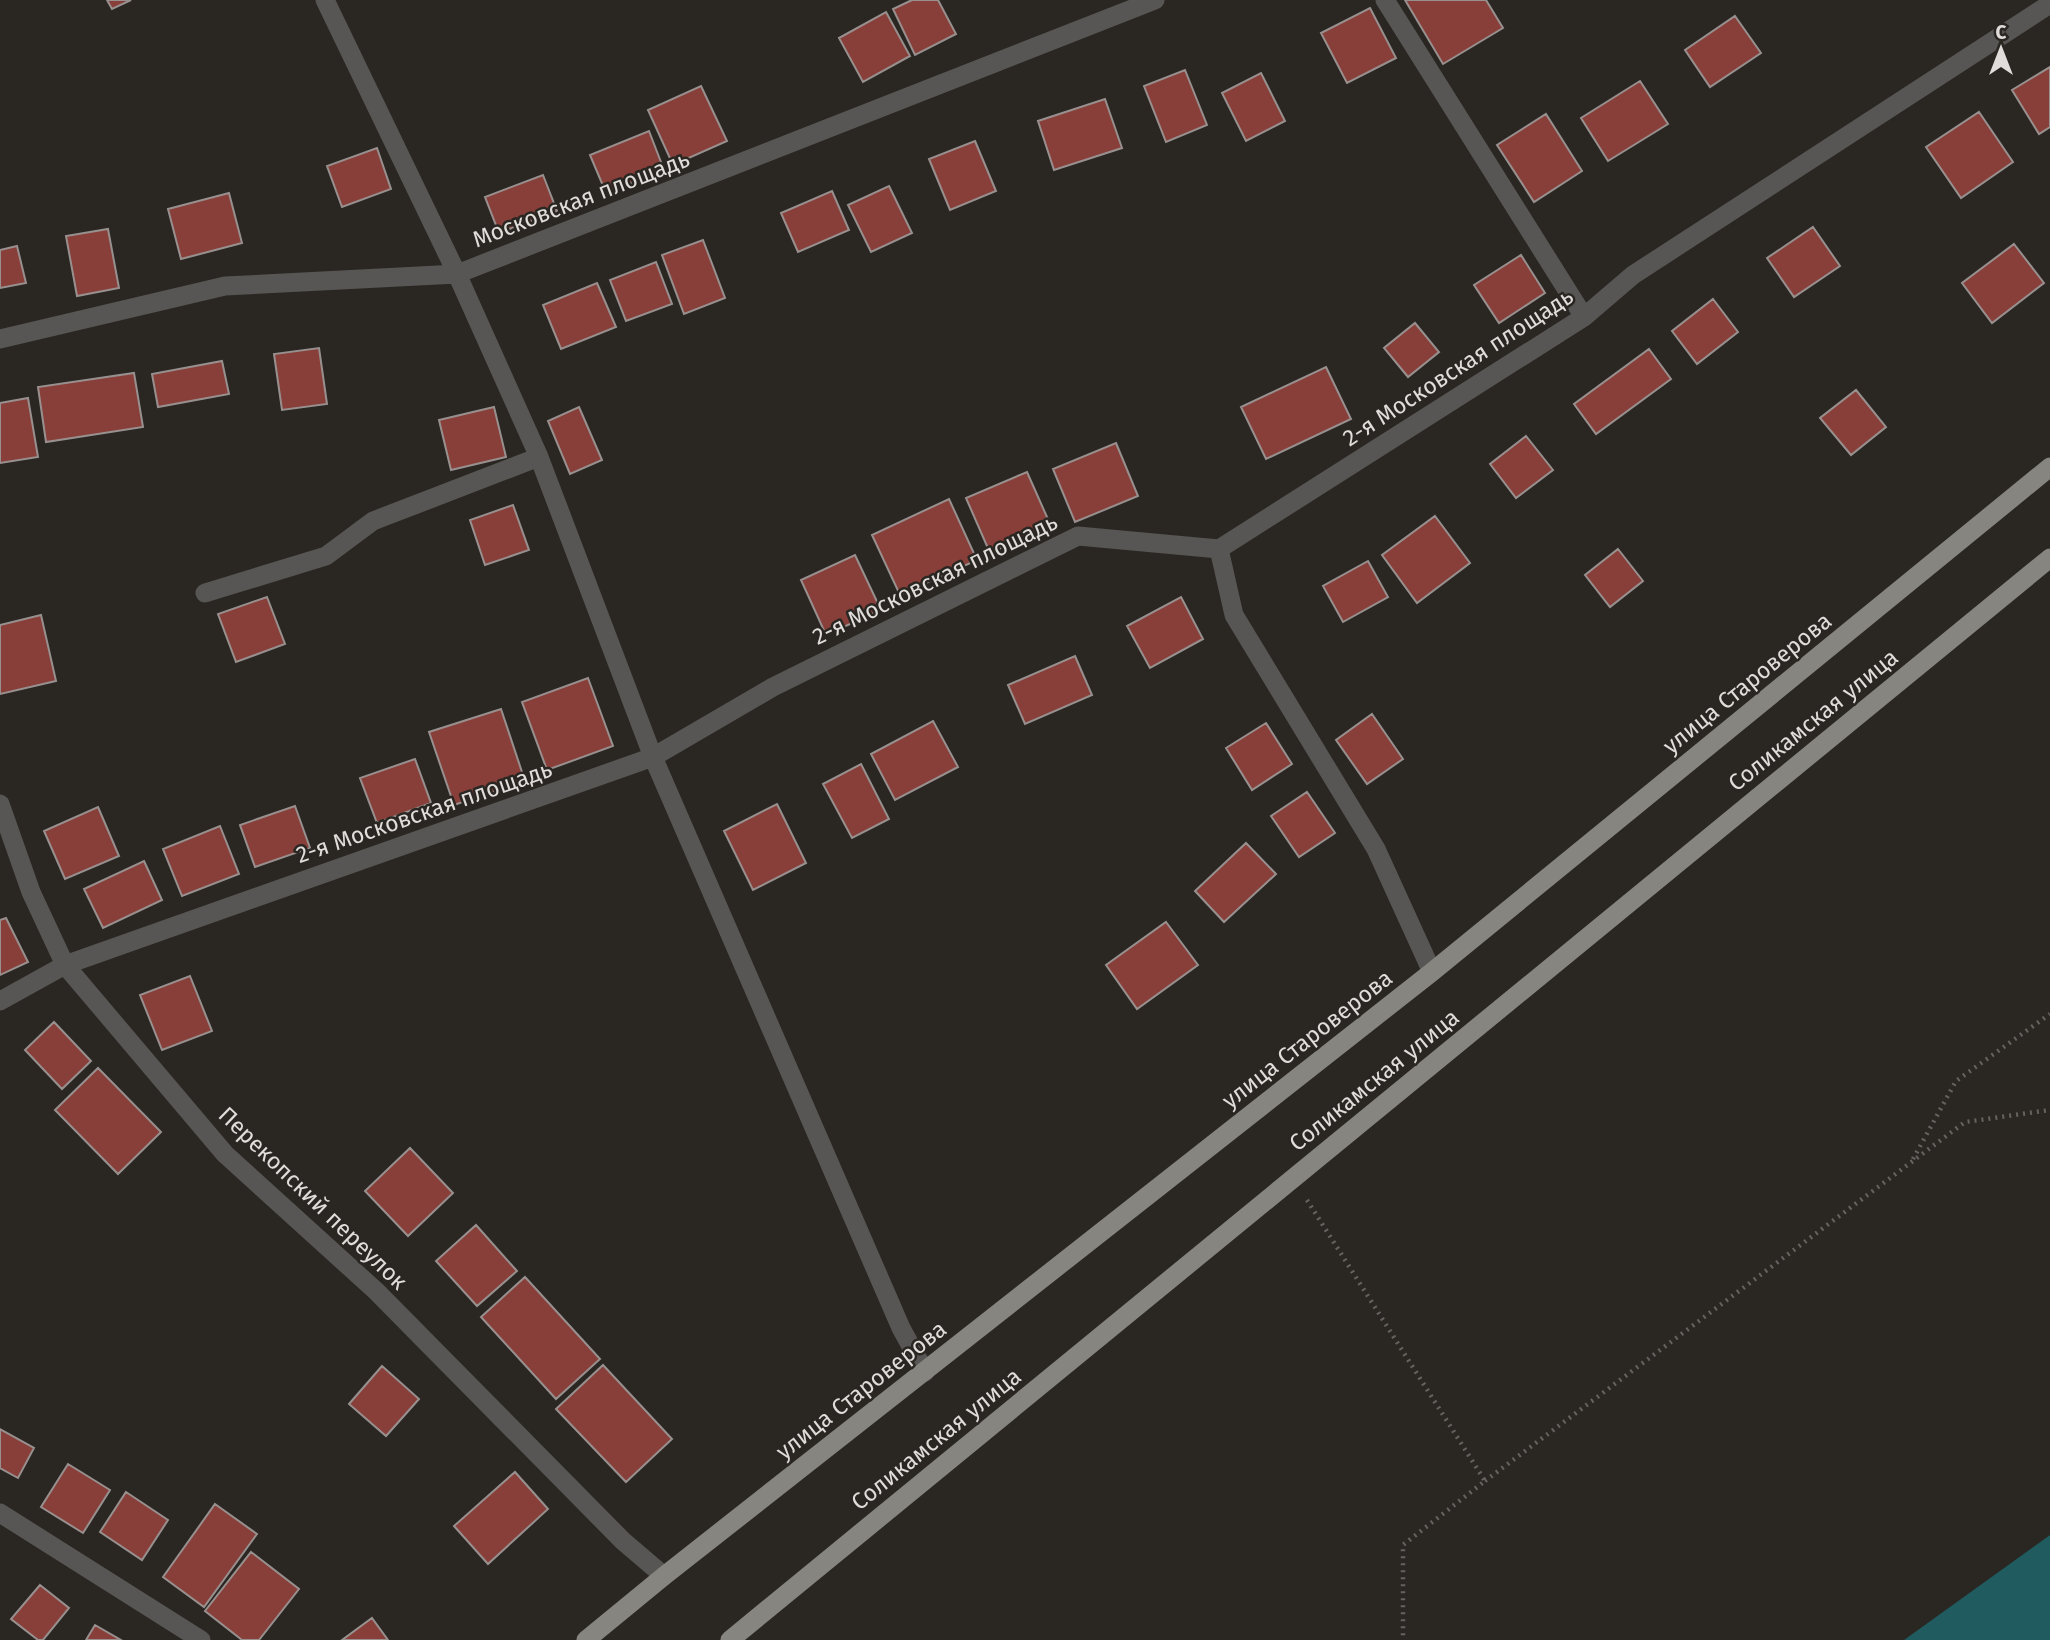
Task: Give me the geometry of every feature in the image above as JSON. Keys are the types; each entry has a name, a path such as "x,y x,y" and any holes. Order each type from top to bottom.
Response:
{"main road":[{"name":"улица Староверова","path":"586,1640 1432,972 2050,467"},
{"name":"Соликамская улица","path":"730,1640 2050,558"}],"street":[{"path":"325,0 457,274 539,457 653,757 901,1328 925,1372"},
{"name":"Московская площадь","path":"0,339 225,286 457,274 1155,0"},
{"path":"1385,0 1584,317"},
{"name":"2-я Московская площадь","path":"0,1001 65,965 653,757 774,687 1078,536 1219,549 1584,317 1633,275 2050,5"},
{"path":"205,593 326,556 373,521 539,457"},
{"path":"1219,549 1234,615 1376,849 1432,972"},
{"name":"Перекопский переулок","path":"0,804 31,892 65,965 225,1154 376,1291 623,1541 664,1576"},
{"path":"0,1513 201,1640"}],"path":[{"path":"1911,1163 1956,1081 2050,1014"},
{"path":"1403,1640 1403,1545 1965,1122 2050,1110"},
{"path":"1293,1178 1485,1481"}],"water":[{"path":"2050,1535 2050,1640 1904,1640"}],"building":[{"path":"107,0 131,0 112,9"},
{"path":"912,0 938,0 956,34 915,55 893,9"},
{"path":"1405,0 1486,0 1503,28 1443,64"},
{"path":"1370,8 1396,58 1347,83 1321,33"},
{"path":"886,12 910,56 863,82 839,38"},
{"path":"1735,16 1761,53 1710,87 1685,50"},
{"path":"2050,67 2050,127 2039,134 2012,90"},
{"path":"1185,70 1207,125 1166,142 1144,86"},
{"path":"1261,73 1285,121 1246,141 1222,93"},
{"path":"1640,81 1668,124 1608,161 1581,118"},
{"path":"701,86 727,141 673,165 648,110"},
{"path":"1105,99 1122,148 1054,170 1038,121"},
{"path":"1979,112 2013,162 1961,198 1926,147"},
{"path":"1546,114 1582,171 1534,202 1497,145"},
{"path":"649,131 664,170 606,193 590,155"},
{"path":"975,141 996,191 950,210 929,159"},
{"path":"377,148 391,189 342,207 327,166"},
{"path":"543,175 557,211 499,233 485,197"},
{"path":"889,186 912,233 871,252 848,205"},
{"path":"832,191 849,230 798,252 781,213"},
{"path":"229,193 242,243 181,259 168,209"},
{"path":"1813,227 1840,266 1794,297 1767,258"},
{"path":"108,229 119,288 77,296 66,236"},
{"path":"703,240 725,298 684,314 662,255"},
{"path":"2014,244 2044,283 1992,323 1962,283"},
{"path":"17,246 26,283 0,288 0,250"},
{"path":"1521,255 1545,293 1499,323 1474,285"},
{"path":"656,262 672,304 626,321 610,280"},
{"path":"597,283 616,327 561,349 543,305"},
{"path":"1713,299 1738,332 1697,364 1672,331"},
{"path":"1415,323 1439,352 1408,377 1384,348"},
{"path":"319,348 327,404 282,410 274,354"},
{"path":"1649,349 1671,379 1596,434 1574,404"},
{"path":"222,361 229,394 158,407 152,374"},
{"path":"1326,367 1351,419 1266,459 1241,407"},
{"path":"134,373 143,427 46,442 38,387"},
{"path":"1856,390 1886,427 1851,455 1820,418"},
{"path":"28,398 38,457 0,463 0,403"},
{"path":"494,407 506,457 451,470 439,420"},
{"path":"579,407 602,460 570,474 548,421"},
{"path":"1526,436 1553,470 1516,498 1490,464"},
{"path":"1116,443 1138,496 1075,522 1053,469"},
{"path":"1027,472 1051,526 990,553 966,498"},
{"path":"949,499 977,560 900,595 872,535"},
{"path":"513,505 529,550 485,565 470,520"},
{"path":"1435,516 1470,563 1417,603 1382,555"},
{"path":"1618,549 1643,581 1610,607 1585,575"},
{"path":"855,555 881,610 826,635 801,580"},
{"path":"1368,561 1388,597 1343,622 1323,586"},
{"path":"267,597 285,644 236,662 218,614"},
{"path":"1181,597 1203,639 1150,668 1127,626"},
{"path":"41,615 56,681 0,694 0,625"},
{"path":"1075,656 1092,695 1025,724 1008,685"},
{"path":"588,678 613,746 547,770 522,702"},
{"path":"501,709 525,781 454,805 429,732"},
{"path":"1372,714 1403,759 1367,784 1336,740"},
{"path":"933,721 958,767 895,800 871,754"},
{"path":"1266,723 1292,764 1252,790 1226,748"},
{"path":"415,759 431,803 377,823 360,778"},
{"path":"861,764 889,819 852,838 823,784"},
{"path":"1307,792 1335,833 1299,857 1271,816"},
{"path":"777,804 806,863 753,890 724,831"},
{"path":"295,806 310,848 255,867 240,825"},
{"path":"98,807 119,856 65,879 44,831"},
{"path":"220,826 239,874 182,896 163,849"},
{"path":"1246,843 1276,874 1224,922 1195,891"},
{"path":"144,861 162,900 103,928 84,889"},
{"path":"6,918 28,962 0,975 0,920"},
{"path":"1166,922 1198,965 1137,1009 1106,965"},
{"path":"190,976 212,1031 162,1050 140,995"},
{"path":"54,1022 91,1061 62,1089 25,1050"},
{"path":"98,1068 161,1132 118,1174 55,1110"},
{"path":"410,1148 453,1193 408,1236 365,1191"},
{"path":"476,1225 517,1271 477,1306 436,1261"},
{"path":"525,1277 600,1359 556,1399 481,1317"},
{"path":"603,1365 672,1439 626,1482 556,1409"},
{"path":"382,1366 419,1399 386,1436 349,1404"},
{"path":"0,1429 34,1448 18,1478 0,1468"},
{"path":"68,1464 110,1490 83,1533 41,1507"},
{"path":"515,1472 548,1509 488,1564 454,1526"},
{"path":"126,1492 168,1520 142,1560 100,1532"},
{"path":"215,1504 257,1534 204,1607 163,1577"},
{"path":"251,1552 299,1589 259,1640 242,1640 205,1611"},
{"path":"40,1585 69,1608 43,1640 38,1640 11,1619"},
{"path":"372,1618 388,1640 342,1640"},
{"path":"95,1625 121,1640 86,1640"}]}
